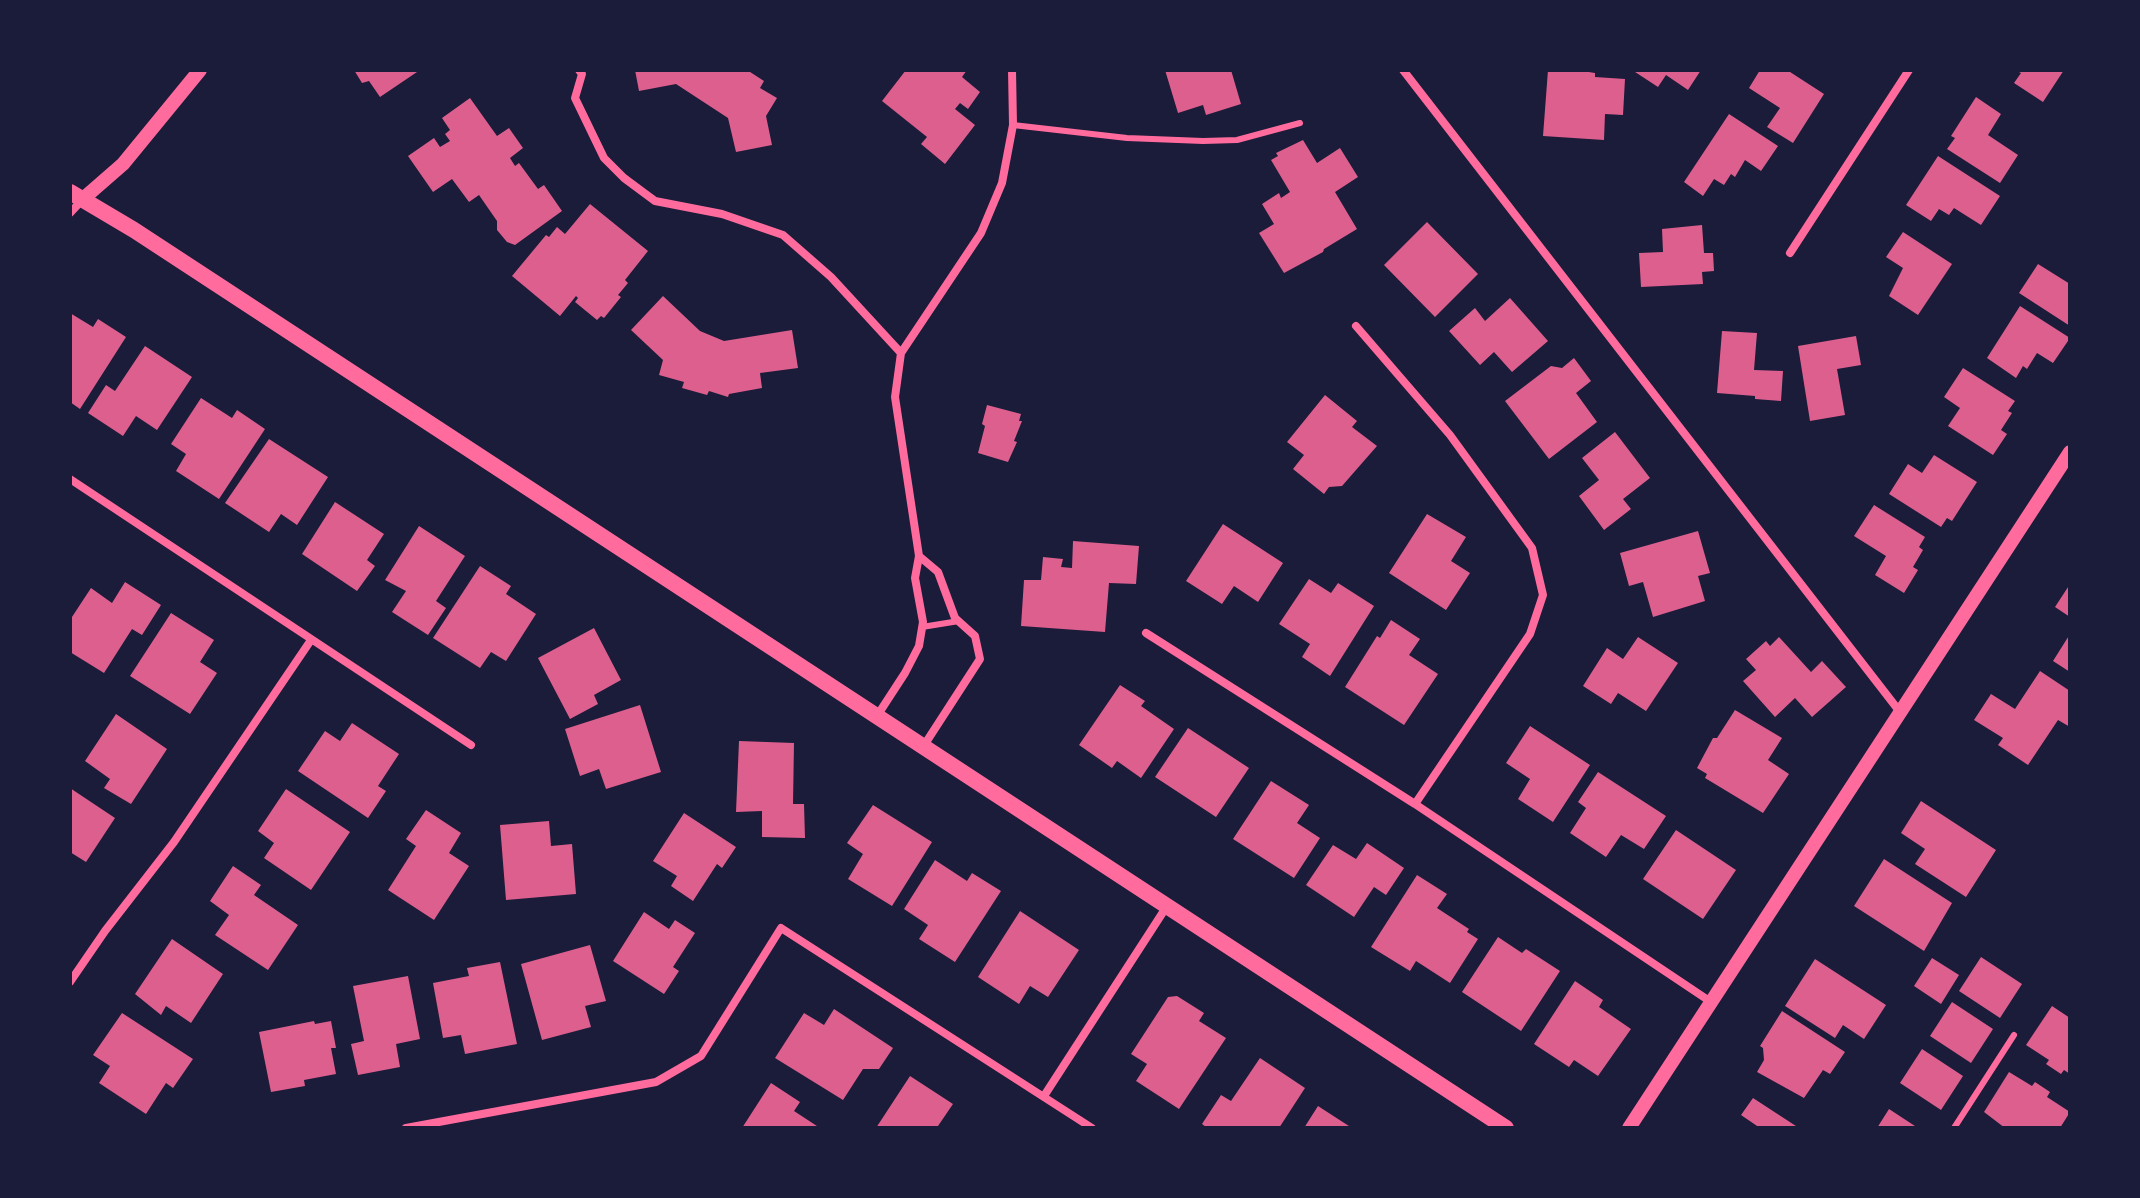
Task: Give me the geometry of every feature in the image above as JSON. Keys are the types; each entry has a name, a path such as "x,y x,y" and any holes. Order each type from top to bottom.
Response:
{"main road":[{"path":"77,195 1506,1128"}],"street":[{"path":"70,213 77,195 123,164 200,70"},
{"path":"579,70 582,74 575,98 604,158 624,178 655,201 722,214 783,235 831,277 901,353"},
{"path":"877,716 919,646 922,627 915,578 919,556 895,397 901,353 981,233 1002,183 1013,125 1012,70"},
{"path":"1403,70 1900,712"},
{"path":"1790,253 1909,70"},
{"path":"1356,326 1450,435 1532,548 1543,595 1530,634 1415,804"},
{"path":"1629,1128 2070,452"},
{"path":"70,479 471,745"},
{"path":"919,556 938,572 959,621 975,636 980,659 923,747"},
{"path":"1146,633 1415,804 1711,1002"},
{"path":"70,982 174,842 311,640"},
{"path":"1044,1096 1167,906"},
{"path":"406,1128 656,1082 701,1056 781,928 1092,1128"}],"lane":[{"path":"1013,125 1127,138 1203,141 1237,140 1300,123"},
{"path":"922,627 959,621"},
{"path":"1954,1128 2014,1035"}],"building":[{"path":"354,70 420,70 380,97 369,81 362,83"},
{"path":"635,70 747,70 764,81 760,88 777,98 766,116 772,145 736,152 728,118 676,84 639,91"},
{"path":"906,70 967,70 962,77 980,92 968,109 960,103 955,109 975,125 945,164 921,144 927,137 882,101"},
{"path":"1165,70 1231,70 1241,104 1206,115 1203,105 1178,113"},
{"path":"1548,70 1576,70 1595,73 1595,77 1625,79 1623,115 1605,114 1604,140 1543,136"},
{"path":"1632,70 1701,70 1688,90 1666,75 1658,87"},
{"path":"1760,70 1787,70 1824,94 1793,143 1767,127 1780,108 1749,88"},
{"path":"2015,70 2064,70 2043,102 2014,83 2021,73"},
{"path":"1976,97 2001,114 1988,135 2018,155 2000,183 1947,149 1955,138 1951,136"},
{"path":"470,98 497,136 509,128 523,148 510,158 515,166 519,163 538,189 544,185 562,211 515,245 507,242 497,230 497,221 479,195 469,202 452,179 433,192 408,156 434,138 440,147 450,141 445,134 450,130 442,118"},
{"path":"1729,114 1778,146 1761,171 1745,160 1735,177 1731,174 1724,185 1714,179 1703,196 1684,182"},
{"path":"1303,140 1317,163 1340,148 1358,177 1335,192 1357,229 1284,273 1259,233 1274,224 1262,204 1279,193 1281,198 1290,192 1271,160 1278,156 1276,153"},
{"path":"1938,156 2000,196 1981,225 1954,208 1949,215 1939,209 1931,221 1906,205"},
{"path":"590,204 648,251 625,280 628,283 618,295 621,297 604,318 601,316 597,320 575,302 576,296 560,316 512,276 546,235 549,237 557,227 565,234"},
{"path":"1427,222 1478,274 1435,317 1384,265"},
{"path":"1702,225 1704,253 1713,253 1714,271 1702,272 1703,284 1641,287 1639,253 1663,252 1662,229"},
{"path":"1903,232 1952,264 1918,315 1889,296 1903,268 1886,257"},
{"path":"2038,264 2070,284 2070,326 2019,293"},
{"path":"663,296 700,331 724,341 792,330 798,368 760,373 762,388 729,394 728,397 682,388 684,382 659,375 663,360 631,330"},
{"path":"1510,298 1548,341 1512,372 1494,352 1480,365 1449,331 1475,308 1485,321"},
{"path":"2020,306 2070,338 2053,363 2037,353 2027,369 2023,366 2016,378 1987,358"},
{"path":"70,313 93,327 98,319 126,337 80,409 70,402"},
{"path":"1722,331 1757,333 1754,370 1783,371 1781,401 1717,393"},
{"path":"1856,336 1861,365 1837,369 1845,415 1810,421 1798,346"},
{"path":"145,346 192,377 157,430 136,416 123,436 88,413 106,385 115,391"},
{"path":"1574,358 1591,381 1576,393 1597,422 1549,459 1505,401 1551,366 1562,368"},
{"path":"1963,368 2015,401 2008,411 2012,413 2001,430 2007,434 1993,455 1948,426 1960,408 1944,397"},
{"path":"1325,395 1357,421 1352,427 1377,446 1342,486 1329,487 1324,494 1293,469 1304,455 1287,442"},
{"path":"201,398 232,418 237,410 265,429 219,499 176,471 186,454 171,444"},
{"path":"987,405 1021,414 1019,421 1022,421 1014,441 1017,442 1008,462 978,453"},
{"path":"1615,432 1650,478 1623,499 1631,509 1604,530 1579,496 1599,480 1582,458"},
{"path":"269,439 328,477 297,525 281,514 269,532 225,503"},
{"path":"1934,455 1977,482 1952,521 1947,518 1941,527 1889,494 1908,464 1922,473"},
{"path":"335,502 384,534 367,560 375,566 357,591 302,554"},
{"path":"1874,505 1925,537 1919,547 1923,550 1913,567 1918,570 1904,593 1875,575 1886,556 1854,536"},
{"path":"1427,514 1466,537 1451,561 1470,573 1446,610 1389,573"},
{"path":"1223,524 1283,563 1258,602 1234,586 1222,604 1186,581"},
{"path":"419,526 465,556 436,601 446,608 428,635 392,612 406,591 385,580"},
{"path":"1698,531 1710,573 1698,576 1705,601 1653,617 1643,582 1629,586 1620,553"},
{"path":"1073,541 1139,546 1136,584 1109,583 1105,632 1021,626 1024,580 1041,580 1043,557 1063,559 1061,567 1072,568"},
{"path":"480,566 511,586 506,594 536,614 506,661 491,652 480,668 433,638"},
{"path":"1309,579 1331,593 1338,583 1374,606 1330,676 1302,657 1310,644 1279,624"},
{"path":"125,582 161,605 142,635 132,629 104,673 70,652 70,620 91,588 112,603"},
{"path":"2070,584 2070,617 2055,607"},
{"path":"171,613 214,640 200,662 217,673 190,714 130,676"},
{"path":"1391,620 1420,639 1409,655 1438,674 1404,725 1345,687 1377,636 1380,638"},
{"path":"594,628 621,680 594,695 598,704 570,719 538,658"},
{"path":"2070,634 2070,672 2053,661"},
{"path":"1638,637 1678,663 1646,711 1618,693 1611,704 1583,686 1607,648 1623,659"},
{"path":"1779,637 1811,672 1822,661 1846,687 1812,717 1795,698 1775,717 1743,681 1756,670 1746,659 1766,641 1770,646"},
{"path":"2040,671 2070,691 2070,727 2058,720 2028,765 1998,745 2003,738 1974,720 1991,694 2015,709"},
{"path":"1120,685 1145,701 1141,706 1174,729 1141,778 1117,761 1112,768 1079,745"},
{"path":"640,705 661,772 606,789 599,769 580,776 565,729"},
{"path":"1735,710 1782,738 1768,760 1789,774 1763,813 1705,778 1707,774 1697,768 1713,738 1717,738"},
{"path":"116,714 167,749 131,804 104,788 110,779 85,761"},
{"path":"352,723 399,754 378,786 386,791 368,818 298,771 325,731 340,741"},
{"path":"1530,726 1590,765 1553,822 1518,799 1530,779 1506,763"},
{"path":"1188,728 1249,768 1216,817 1155,777"},
{"path":"739,741 794,743 793,804 804,804 805,838 762,837 762,811 736,812"},
{"path":"1598,772 1666,816 1644,849 1621,835 1606,857 1570,833 1586,808 1578,802"},
{"path":"1271,781 1309,805 1297,823 1320,838 1294,878 1233,839"},
{"path":"70,788 115,818 86,862 70,852"},
{"path":"286,789 350,832 311,890 264,858 274,843 258,831"},
{"path":"1921,801 1996,850 1966,897 1915,864 1925,849 1901,833"},
{"path":"873,805 932,842 892,906 848,879 863,854 847,843"},
{"path":"426,810 461,833 449,853 469,866 434,920 388,890 416,846 406,839"},
{"path":"684,813 736,847 722,868 717,864 693,901 671,886 677,876 653,861"},
{"path":"549,821 551,846 572,844 576,894 506,900 500,825"},
{"path":"1676,830 1736,870 1703,919 1643,879"},
{"path":"1367,843 1404,868 1386,895 1374,887 1354,917 1306,885 1333,845 1356,859"},
{"path":"1884,859 1952,903 1924,951 1854,906"},
{"path":"935,860 967,881 972,873 1001,891 955,962 919,939 928,925 904,909"},
{"path":"233,866 261,885 254,895 298,925 268,970 215,935 229,915 210,901"},
{"path":"1417,875 1447,894 1437,908 1469,929 1467,932 1478,939 1450,983 1416,961 1410,971 1371,947"},
{"path":"1020,911 1079,950 1048,997 1030,986 1019,1004 978,977"},
{"path":"644,912 669,929 675,920 695,933 673,967 679,971 664,994 613,961"},
{"path":"1498,937 1522,953 1526,949 1560,971 1521,1031 1462,992"},
{"path":"172,939 223,974 191,1023 166,1006 161,1015 135,994"},
{"path":"590,945 606,1001 585,1006 591,1027 542,1040 521,964"},
{"path":"1981,957 2022,984 2000,1018 1959,991"},
{"path":"1932,958 1959,975 1941,1004 1914,986"},
{"path":"1815,959 1886,1005 1864,1039 1843,1025 1835,1038 1785,1006"},
{"path":"500,962 517,1044 465,1054 461,1035 443,1038 433,983 469,976 467,968"},
{"path":"408,976 420,1039 396,1044 400,1067 358,1075 351,1044 364,1041 353,986"},
{"path":"1575,981 1603,1000 1599,1007 1631,1029 1598,1076 1574,1060 1569,1067 1534,1044"},
{"path":"1177,996 1204,1013 1199,1021 1226,1038 1179,1109 1136,1081 1147,1064 1131,1054 1168,997"},
{"path":"1952,1002 1993,1029 1971,1063 1930,1036"},
{"path":"2052,1006 2070,1018 2070,1074 2064,1070 2061,1074 2046,1064 2049,1060 2026,1045"},
{"path":"834,1009 893,1048 879,1069 863,1069 843,1100 775,1058 804,1013 824,1025"},
{"path":"1782,1011 1845,1052 1830,1074 1823,1070 1804,1098 1757,1072 1764,1060 1760,1046"},
{"path":"122,1013 193,1059 173,1088 166,1083 146,1114 99,1083 110,1066 93,1055"},
{"path":"314,1021 315,1024 331,1021 336,1048 331,1048 336,1074 304,1080 305,1086 271,1092 259,1032"},
{"path":"1922,1049 1963,1076 1941,1110 1900,1083"},
{"path":"1260,1058 1305,1088 1279,1128 1207,1128 1202,1124 1221,1095 1231,1101"},
{"path":"2009,1072 2032,1086 2035,1082 2050,1092 2047,1097 2070,1112 2060,1128 2005,1128 1984,1112"},
{"path":"910,1076 953,1104 938,1126 941,1128 876,1128"},
{"path":"771,1083 800,1102 794,1111 820,1128 742,1128"},
{"path":"1753,1098 1799,1128 1760,1128 1741,1115"},
{"path":"1318,1106 1352,1128 1304,1128"},
{"path":"1889,1109 1918,1128 1877,1128"}]}
